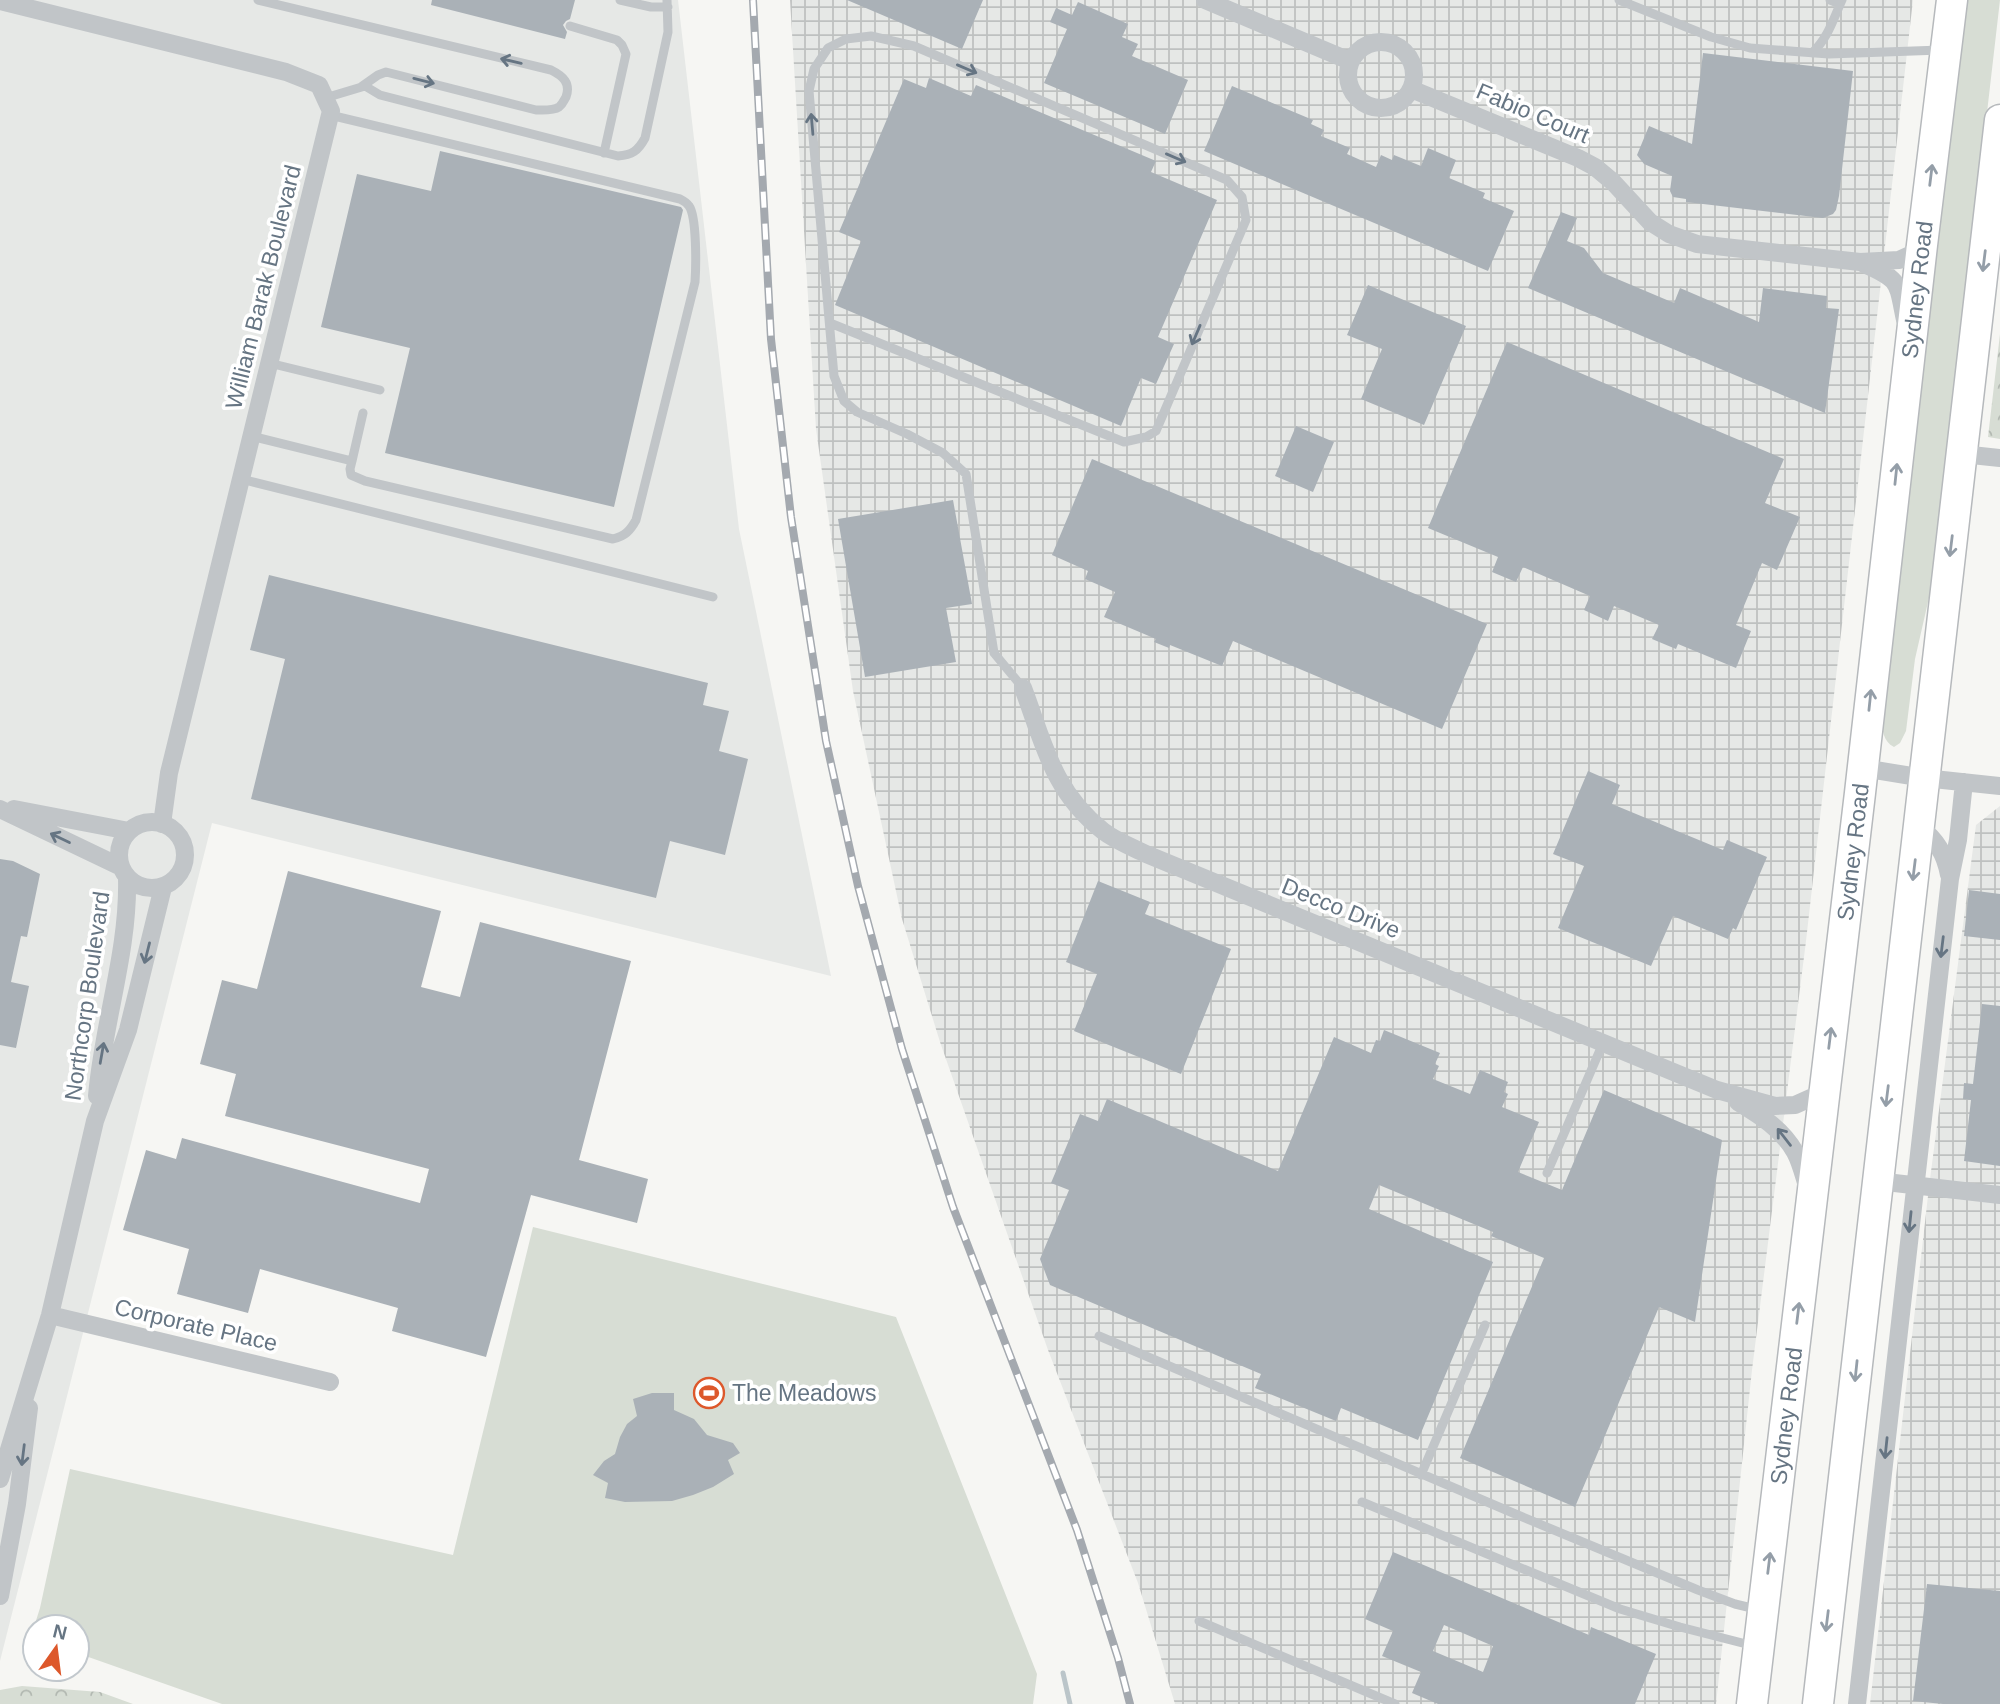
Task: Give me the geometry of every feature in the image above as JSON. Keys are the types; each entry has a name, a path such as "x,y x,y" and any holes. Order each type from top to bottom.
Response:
{"highway":[{"name":"Sydney Road","path":"1752,1704 1952,0"},
{"path":"1818,1704 2000,120"}],"street":[{"path":"1205,0 1350,61"},
{"path":"0,1 285,72 318,86 327,107"},
{"path":"1374,42 1395,44 1410,58 1414,79 1411,89 1405,98 1395,105 1384,108 1362,103 1349,84 1347,72 1350,61 1356,52 1374,42"},
{"name":"Fabio Court","path":"1411,89 1578,158 1613,182 1650,222 1684,240 1718,247 1860,262 1899,260 1922,245"},
{"name":"William Barak Boulevard","path":"162,824 169,773 270,363 327,107"},
{"name":"Fabio Court","path":"1860,262 1886,273 1894,280 1899,290 1911,345"},
{"path":"1962,454 2000,458"},
{"name":"Decco Drive","path":"1023,688 1055,777 1073,803 1105,832 1159,859 1717,1090 1775,1106 1795,1105 1824,1092"},
{"path":"1863,768 2000,786"},
{"path":"1857,1704 1914,1185 1964,782"},
{"name":"Northcorp Boulevard","path":"0,808 129,831"},
{"name":"Northcorp Boulevard","path":"0,808 124,872 144,887 163,887 172,882 183,865 183,845 171,828 162,824 144,823 129,831 119,848 118,858 124,872 128,909 100,1060 95,1121"},
{"path":"1919,826 1940,847 1950,879"},
{"name":"Northcorp Boulevard","path":"0,1479 50,1315 95,1121 128,1030 163,887"},
{"name":"Decco Drive","path":"1717,1090 1763,1117 1776,1128 1797,1154 1811,1199"},
{"path":"1877,1181 2000,1195"},
{"name":"Corporate Place","path":"50,1315 330,1382"},
{"name":"Northcorp Boulevard","path":"0,1596 17,1504 35,1363"}],"lane":[{"path":"258,0 551,70 567,82 568,90 559,107 536,110 386,72 327,107"},
{"path":"361,87 365,86 380,95 604,153 629,156 639,149 645,138 668,32 668,3 651,7 620,0"},
{"path":"1619,0 1641,5 1711,37 1750,48 1829,54 1946,50"},
{"path":"1812,53 1823,43 1841,2 1830,0"},
{"path":"569,26 617,40 626,54 604,153"},
{"path":"830,323 1124,442 1146,437 1156,431 1246,220 1242,197 1227,180 914,46 871,36 846,39 828,48 814,69 809,91 834,376 844,401 857,412 943,453 965,474 994,653 1023,688"},
{"path":"327,107 680,199 688,204 692,212 695,282 636,520 631,530 623,536 612,539 357,479 351,475 350,469 363,413"},
{"path":"270,363 380,390"},
{"path":"251,436 352,461"},
{"path":"241,479 713,597"},
{"path":"1547,1173 1603,1042"},
{"path":"1421,1475 1485,1325"},
{"path":"1099,1336 1421,1475 1698,1590 1735,1604 1763,1610"},
{"path":"1362,1502 1620,1609 1759,1647"},
{"path":"1199,1621 1395,1704"}],"shaded area":[{"path":"0,0 678,0 739,529 831,976 212,823 0,1661"},
{"path":"790,0 1913,0 1806,941 1752,1370 1716,1704 1175,1704 1138,1583 1048,1350 940,1042 902,919 853,691 816,429"},
{"path":"2000,806 2000,1704 1870,1704 1929,1187 1976,825"}],"green space":[{"path":"1966,0 2000,0 1933,580 1915,659 1906,731 1900,743 1894,747 1884,735 1882,708"},
{"path":"2000,334 2000,439 1988,437"},
{"name":"The Meadows","path":"533,1227 896,1317 1037,1674 1033,1704 222,1704 91,1658 91,1613 38,1613 70,1469 453,1555"},
{"path":"22,1686 100,1692 133,1704 0,1704 0,1690"}],"building":[{"path":"432,0 575,0 570,19 563,25 567,32 565,39 431,5"},
{"path":"847,0 983,0 962,49"},
{"path":"1078,2 1128,24 1122,37 1138,44 1132,56 1188,80 1165,134 1044,83 1067,29 1050,22 1056,8 1072,15"},
{"path":"1703,53 1853,71 1839,196 1833,214 1823,218 1686,202 1686,199 1673,197 1670,191 1672,176 1644,164 1637,155 1649,126 1692,144"},
{"path":"929,78 971,96 976,85 1156,161 1151,172 1217,200 1158,337 1174,344 1156,384 1141,378 1121,426 835,305 861,241 839,232 904,79 926,88"},
{"path":"1232,86 1313,120 1311,124 1324,130 1321,136 1350,148 1347,154 1376,167 1381,155 1392,160 1394,155 1421,166 1428,148 1456,160 1449,178 1485,193 1483,198 1514,211 1488,271 1204,151"},
{"path":"440,151 681,207 683,210 614,507 385,453 410,348 321,327 357,174 431,191"},
{"path":"1561,212 1577,218 1567,241 1584,248 1603,273 1674,303 1680,288 1759,322 1763,288 1827,296 1826,308 1839,309 1825,413 1528,288"},
{"path":"1368,285 1466,326 1424,425 1361,399 1382,349 1347,335"},
{"path":"1507,342 1784,459 1765,503 1800,517 1777,570 1762,563 1736,625 1751,631 1736,668 1678,644 1676,649 1652,639 1659,625 1614,606 1608,621 1584,610 1590,596 1523,567 1516,582 1492,572 1498,557 1428,528"},
{"path":"1296,426 1334,442 1313,492 1275,476"},
{"path":"1092,459 1487,624 1442,729 1233,641 1222,666 1170,645 1169,648 1154,642 1156,639 1104,617 1115,592 1085,579 1088,571 1052,555"},
{"path":"953,500 972,604 946,608 956,662 865,677 838,519"},
{"path":"269,575 708,683 703,705 729,711 719,751 748,759 725,855 670,841 656,898 251,799 285,659 250,650"},
{"path":"1588,771 1620,785 1612,804 1723,850 1727,840 1767,857 1736,930 1733,928 1728,939 1673,916 1651,966 1558,928 1584,866 1553,854"},
{"path":"0,859 13,861 40,874 27,937 21,936 11,982 29,986 16,1048 0,1045"},
{"path":"288,871 441,911 421,987 460,997 480,922 631,961 579,1160 648,1179 637,1223 531,1195 486,1357 392,1331 398,1308 260,1269 248,1313 177,1294 189,1249 123,1230 146,1150 176,1159 182,1138 420,1203 429,1169 225,1116 236,1074 200,1064 222,980 257,989"},
{"path":"1098,881 1150,902 1145,914 1231,949 1181,1074 1074,1031 1097,974 1066,962"},
{"path":"1969,890 2000,894 2000,940 1964,936"},
{"path":"1982,1004 2000,1006 2000,1166 1964,1161 1971,1100 1963,1099 1964,1083 1973,1084"},
{"path":"1384,1030 1440,1053 1435,1064 1439,1066 1433,1079 1470,1094 1480,1070 1508,1082 1504,1092 1508,1094 1502,1107 1539,1122 1518,1172 1562,1190 1604,1090 1722,1140 1695,1322 1659,1307 1575,1507 1460,1458 1544,1258 1491,1236 1493,1232 1379,1185 1369,1209 1493,1262 1418,1440 1341,1408 1336,1421 1255,1388 1261,1374 1050,1285 1040,1259 1069,1190 1051,1183 1080,1114 1098,1121 1107,1099 1278,1171 1334,1037 1371,1053"},
{"path":"652,1393 674,1393 674,1410 694,1419 707,1435 733,1443 740,1453 728,1460 734,1474 713,1487 672,1501 625,1502 605,1498 608,1483 593,1475 604,1461 615,1454 627,1424 637,1416 633,1399"},
{"path":"1393,1552 1589,1635 1591,1627 1656,1654 1635,1704 1438,1704 1412,1693 1421,1672 1382,1656 1393,1631 1365,1619","holes":["1444,1625 1493,1646 1483,1672 1433,1651"]},
{"path":"1927,1584 2000,1591 2000,1704 1913,1701"}],"waterway":[{"path":"1063,1673 1070,1704"}],"railway":[{"path":"753,0 771,339 791,517 826,741 858,886 902,1049 953,1207 1077,1530 1130,1704"}],"place":[{"name":"The Meadows","path":"709,1393"}]}
